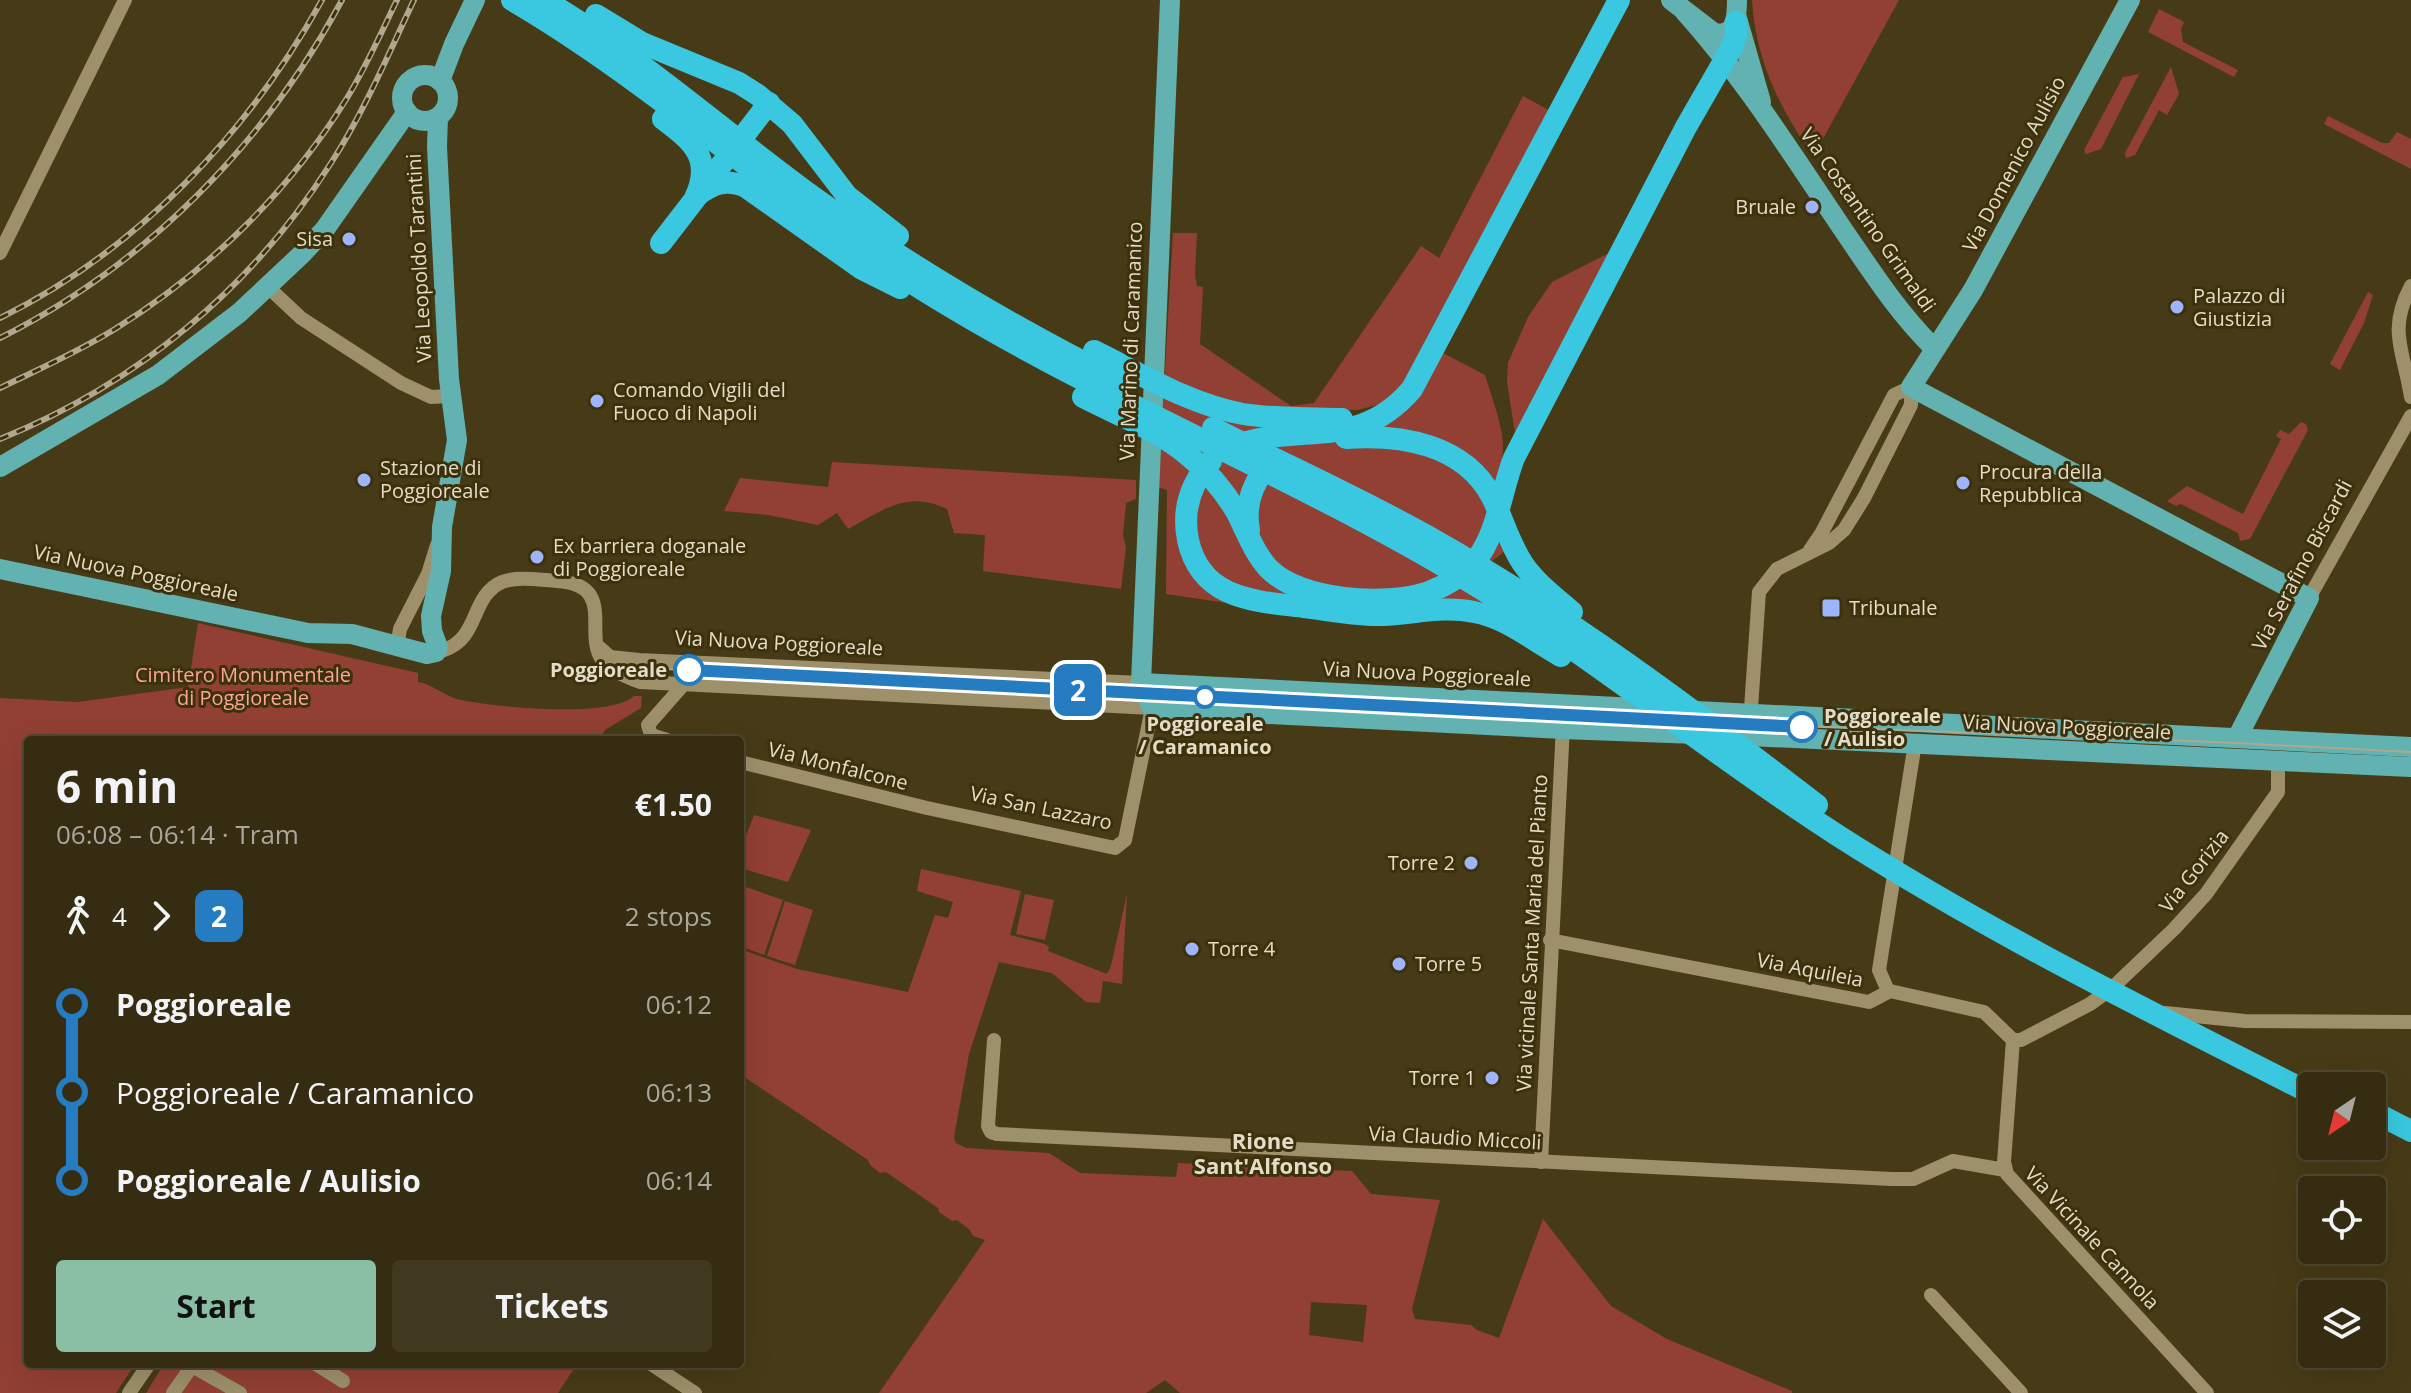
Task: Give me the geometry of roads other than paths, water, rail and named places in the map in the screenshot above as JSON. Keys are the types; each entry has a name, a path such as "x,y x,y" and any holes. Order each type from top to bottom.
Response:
{"highway":[{"path":"491,0 623,89 688,139 703,163 702,180 696,196"},
{"path":"512,0 644,86 756,174 858,248 977,313"},
{"path":"544,0 642,65 816,199 1047,362 1431,558 1638,684 1838,822 1947,889 2039,942 2298,1072"},
{"path":"572,0 642,43 739,83 769,103 792,124 847,196 923,255 1029,368 1165,439 1189,456 1225,495 1267,567 1289,584 1310,592 1383,599 1423,594 1440,587 1468,568 1483,550 1508,472 1525,435 1736,36 1736,12"},
{"path":"1619,0 1412,389 1396,405 1369,423 1351,430 1257,440 1234,446 1217,456 1204,469 1194,485 1186,519 1189,543 1196,561 1207,577 1239,598 1361,614 1403,614 1434,609 1475,612 1510,624 1562,657 1638,684"},
{"path":"661,243 769,103"},
{"path":"696,196 721,182 746,187 870,274 977,313 1077,343 1193,399 1240,414 1276,418 1359,419 1379,414 1396,405"},
{"path":"1253,543 1248,518 1255,484 1272,461 1289,449 1323,440 1365,436 1436,447 1463,463 1485,485 1511,545 1543,587 1638,684 1761,784 1931,893 2035,953 2298,1087"},
{"path":"2386,1118 2411,1131"},
{"path":"2386,1132 2411,1144"}],"main road":[{"path":"434,78 462,0"},
{"path":"434,78 475,0"},
{"name":"Via Marino di Caramanico","path":"1141,683 1170,0"},
{"name":"Via Domenico Aulisio","path":"1911,387 1973,290 2130,0"},
{"path":"1678,6 1717,34 1727,32 1736,12"},
{"name":"Via Costantino Grimaldi","path":"1678,6 1767,117 1872,272 1915,330 1934,348"},
{"name":"Via Costantino Grimaldi","path":"1736,12 1767,117"},
{"path":"434,78 412,79 404,91 404,105 407,112 420,120 438,117"},
{"name":"Via Leopoldo Tarantini","path":"434,78 445,86 448,101 438,117 437,147 451,396 457,440 442,527 441,571 431,616 440,645"},
{"path":"0,467 158,375 268,287 325,229 407,112"},
{"path":"396,130 410,127 427,133 437,147"},
{"path":"1911,387 2309,598"},
{"name":"Via Nuova Poggioreale","path":"0,569 308,633 352,634 427,654 437,650 440,645"},
{"name":"Via Serafino Biscardi","path":"2238,748 2309,598"},
{"path":"1141,683 1152,708"},
{"name":"Via Nuova Poggioreale","path":"1141,683 1750,713 2238,748 2278,761 2411,767"},
{"name":"Via Nuova Poggioreale","path":"1152,708 1915,743 2411,747"}],"street":[{"path":"0,253 125,0"},
{"path":"2411,286 2398,313 2411,395"},
{"path":"268,287 301,318 401,383 431,397 451,396"},
{"path":"2399,334 2402,342 2411,349"},
{"path":"1749,736 1759,592 1777,569 1834,539 1854,515 1911,405 1911,387 1894,395 1810,550"},
{"name":"Via Serafino Biscardi","path":"2309,598 2411,416"},
{"path":"2396,441 2411,429"},
{"path":"398,641 400,629 428,574 442,527"},
{"name":"Via Nuova Poggioreale","path":"440,645 462,641 488,592 501,583 520,579 568,582 583,589 595,607 599,653 606,664 632,679 1152,708"},
{"name":"Via Nuova Poggioreale","path":"597,636 601,649 610,657 649,661 1141,683"},
{"path":"649,661 638,669 640,677 649,682"},
{"path":"654,736 648,725 684,684"},
{"name":"Via vicinale Santa Maria del Pianto","path":"1541,1162 1564,706"},
{"name":"Via San Lazzaro","path":"927,808 1109,848 1120,846 1125,840 1152,708"},
{"path":"1888,991 1879,970 1915,743"},
{"name":"Via Gorizia","path":"2111,989 2206,894 2278,792 2278,761"},
{"name":"Via Monfalcone","path":"744,763 927,808"},
{"name":"Via Aquileia","path":"1550,940 1869,1002 1888,991 1984,1012 2013,1040"},
{"path":"2013,1040 2021,1040 2085,1008 2111,989 2170,1014 2245,1021 2411,1022"},
{"name":"Via Claudio Miccoli","path":"994,1040 988,1126 991,1132 997,1134 1900,1180 1913,1179 1953,1161 2005,1170"},
{"name":"Via Vicinale Cannola","path":"2013,1040 2005,1170 2207,1393"},
{"path":"1931,1295 2021,1393"},
{"path":"129,1393 146,1368"},
{"path":"173,1393 191,1368"},
{"path":"198,1368 240,1393"},
{"path":"322,1368 343,1381"},
{"path":"657,1368 695,1393"}],"tram line":[{"path":"665,669 1772,725 2411,752"},
{"name":"2","path":"689,670 1802,727"}],"railway":[{"path":"0,318 50,291 98,259 143,223 185,183 260,96 322,0"},
{"path":"0,338 104,275 197,196 277,103 342,0"},
{"path":"0,388 115,329 182,282 244,227 273,197 324,133 361,74 397,0"},
{"path":"0,439 98,390 144,360 228,291 300,208 331,163 375,83 414,0"}],"place":[{"name":"Bruale","path":"1812,207"},
{"name":"Sisa","path":"349,239"},
{"name":"Palazzo di Giustizia","path":"2177,307"},
{"name":"Comando Vigili del Fuoco di Napoli","path":"597,401"},
{"name":"Stazione di Poggioreale","path":"364,480"},
{"name":"Procura della Repubblica","path":"1963,483"},
{"name":"Ex barriera doganale di Poggioreale","path":"537,557"},
{"name":"Tribunale","path":"1831,608"},
{"name":"Poggioreale","path":"689,670"},
{"name":"Poggioreale / Caramanico","path":"1205,697"},
{"name":"Poggioreale / Aulisio","path":"1802,727"},
{"name":"Torre 2","path":"1471,863"},
{"name":"Torre 4","path":"1192,949"},
{"name":"Torre 5","path":"1399,964"},
{"name":"Torre 1","path":"1492,1078"}],"district":[{"name":"Rione Sant'Alfonso","path":"1263,1154"}],"park label":[{"name":"Cimitero Monumentale di Poggioreale","path":"243,686"}]}
